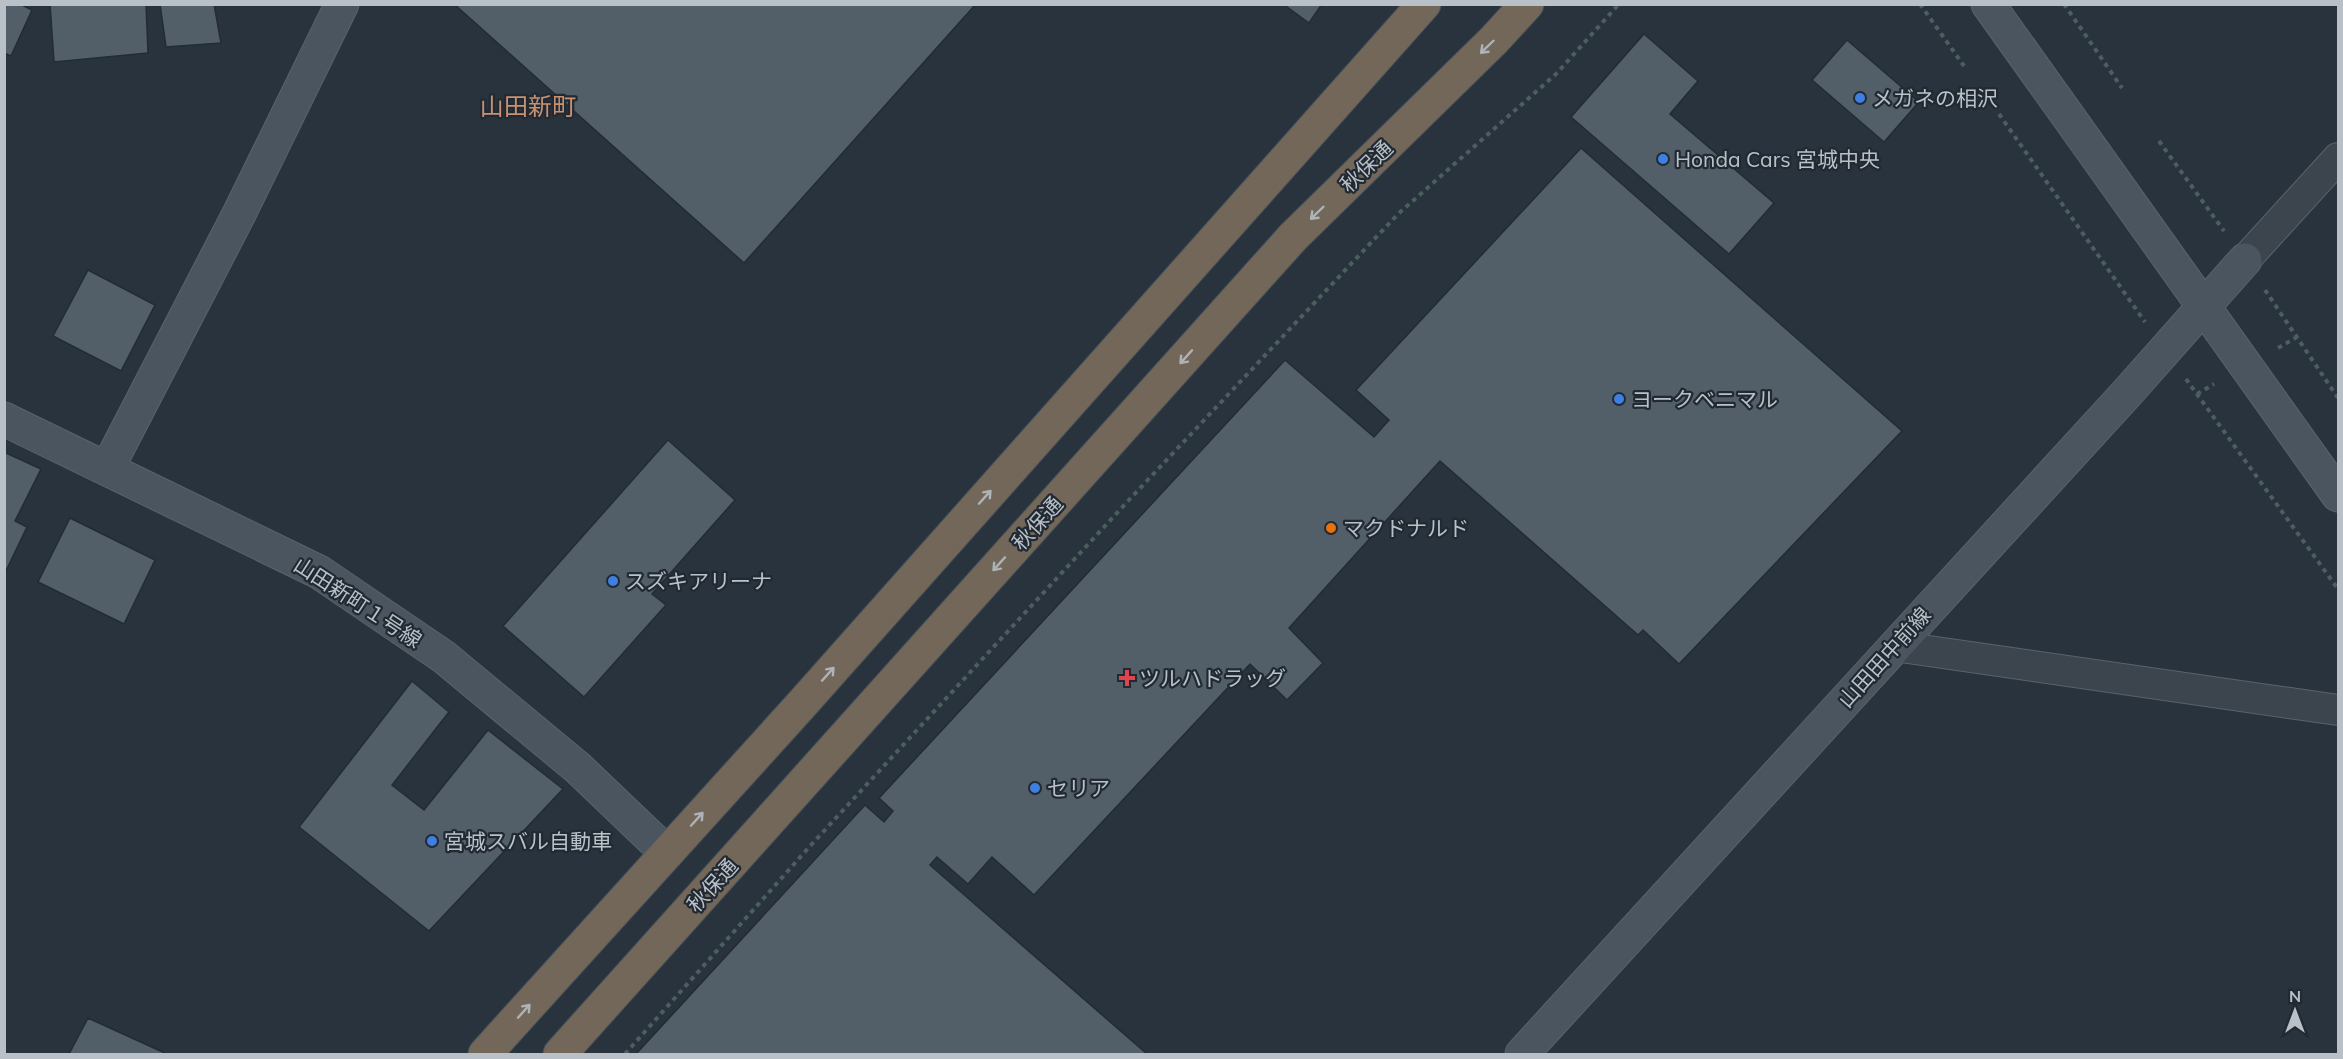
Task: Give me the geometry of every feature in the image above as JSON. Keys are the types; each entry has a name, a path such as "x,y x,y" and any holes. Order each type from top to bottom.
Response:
{"highway":[{"path":"485,1054 1424,4"},
{"name":"秋保通","path":"560,1054 1293,237 1494,40 1527,4"}],"street":[{"path":"107,469 239,214 342,4"},
{"path":"1988,4 2338,495"},
{"path":"2237,250 2338,158"},
{"name":"山田田中前線","path":"1522,1054 2205,306 2237,250"},
{"name":"山田新町１号線","path":"4,419 319,572 444,657 578,768 667,853"},
{"path":"1894,646 2338,710"}],"path":[{"path":"625,1054 811,845 1128,501 1390,223 1556,74 1619,4"},
{"path":"1920,4 1964,66"},
{"path":"2064,4 2121,88"},
{"path":"1999,114 2147,325"},
{"path":"2159,141 2237,250"},
{"path":"2264,289 2338,398"},
{"path":"2272,351 2297,337"},
{"path":"2184,376 2338,589"},
{"path":"2197,394 2222,380"}],"building":[{"path":"4,4 20,4 32,10 11,56 4,53"},
{"path":"50,4 146,4 148,53 54,62"},
{"path":"160,4 214,4 221,43 166,47"},
{"path":"454,4 976,4 744,263"},
{"path":"1283,4 1322,4 1309,23"},
{"path":"1644,34 1698,81 1670,114 1774,203 1729,254 1571,117"},
{"path":"1847,40 1919,102 1884,142 1812,80"},
{"path":"1581,148 1902,431 1679,664 1643,630 1638,635 1440,461 1289,628 1323,663 1287,700 1250,664 1034,895 992,857 968,884 937,857 930,865 1147,1054 636,1054 865,805 884,822 893,811 879,798 1285,360 1374,437 1389,420 1356,390"},
{"path":"88,270 155,305 121,371 53,336"},
{"path":"668,440 735,500 652,594 666,605 584,697 503,626"},
{"path":"4,452 41,469 15,521 27,527 4,575"},
{"path":"70,518 155,560 124,624 38,582"},
{"path":"412,681 449,712 392,785 424,810 488,730 563,789 429,931 299,827"},
{"path":"88,1018 167,1054 69,1054"}],"place":[{"name":"メガネの相沢","path":"1860,98"},
{"name":"Honda Cars 宮城中央","path":"1663,159"},
{"name":"ヨークベニマル","path":"1619,399"},
{"name":"マクドナルド","path":"1331,528"},
{"name":"スズキアリーナ","path":"613,581"},
{"name":"ツルハドラッグ","path":"1127,678"},
{"name":"セリア","path":"1035,788"},
{"name":"宮城スバル自動車","path":"432,841"}],"district":[{"name":"山田新町","path":"528,106"}]}
